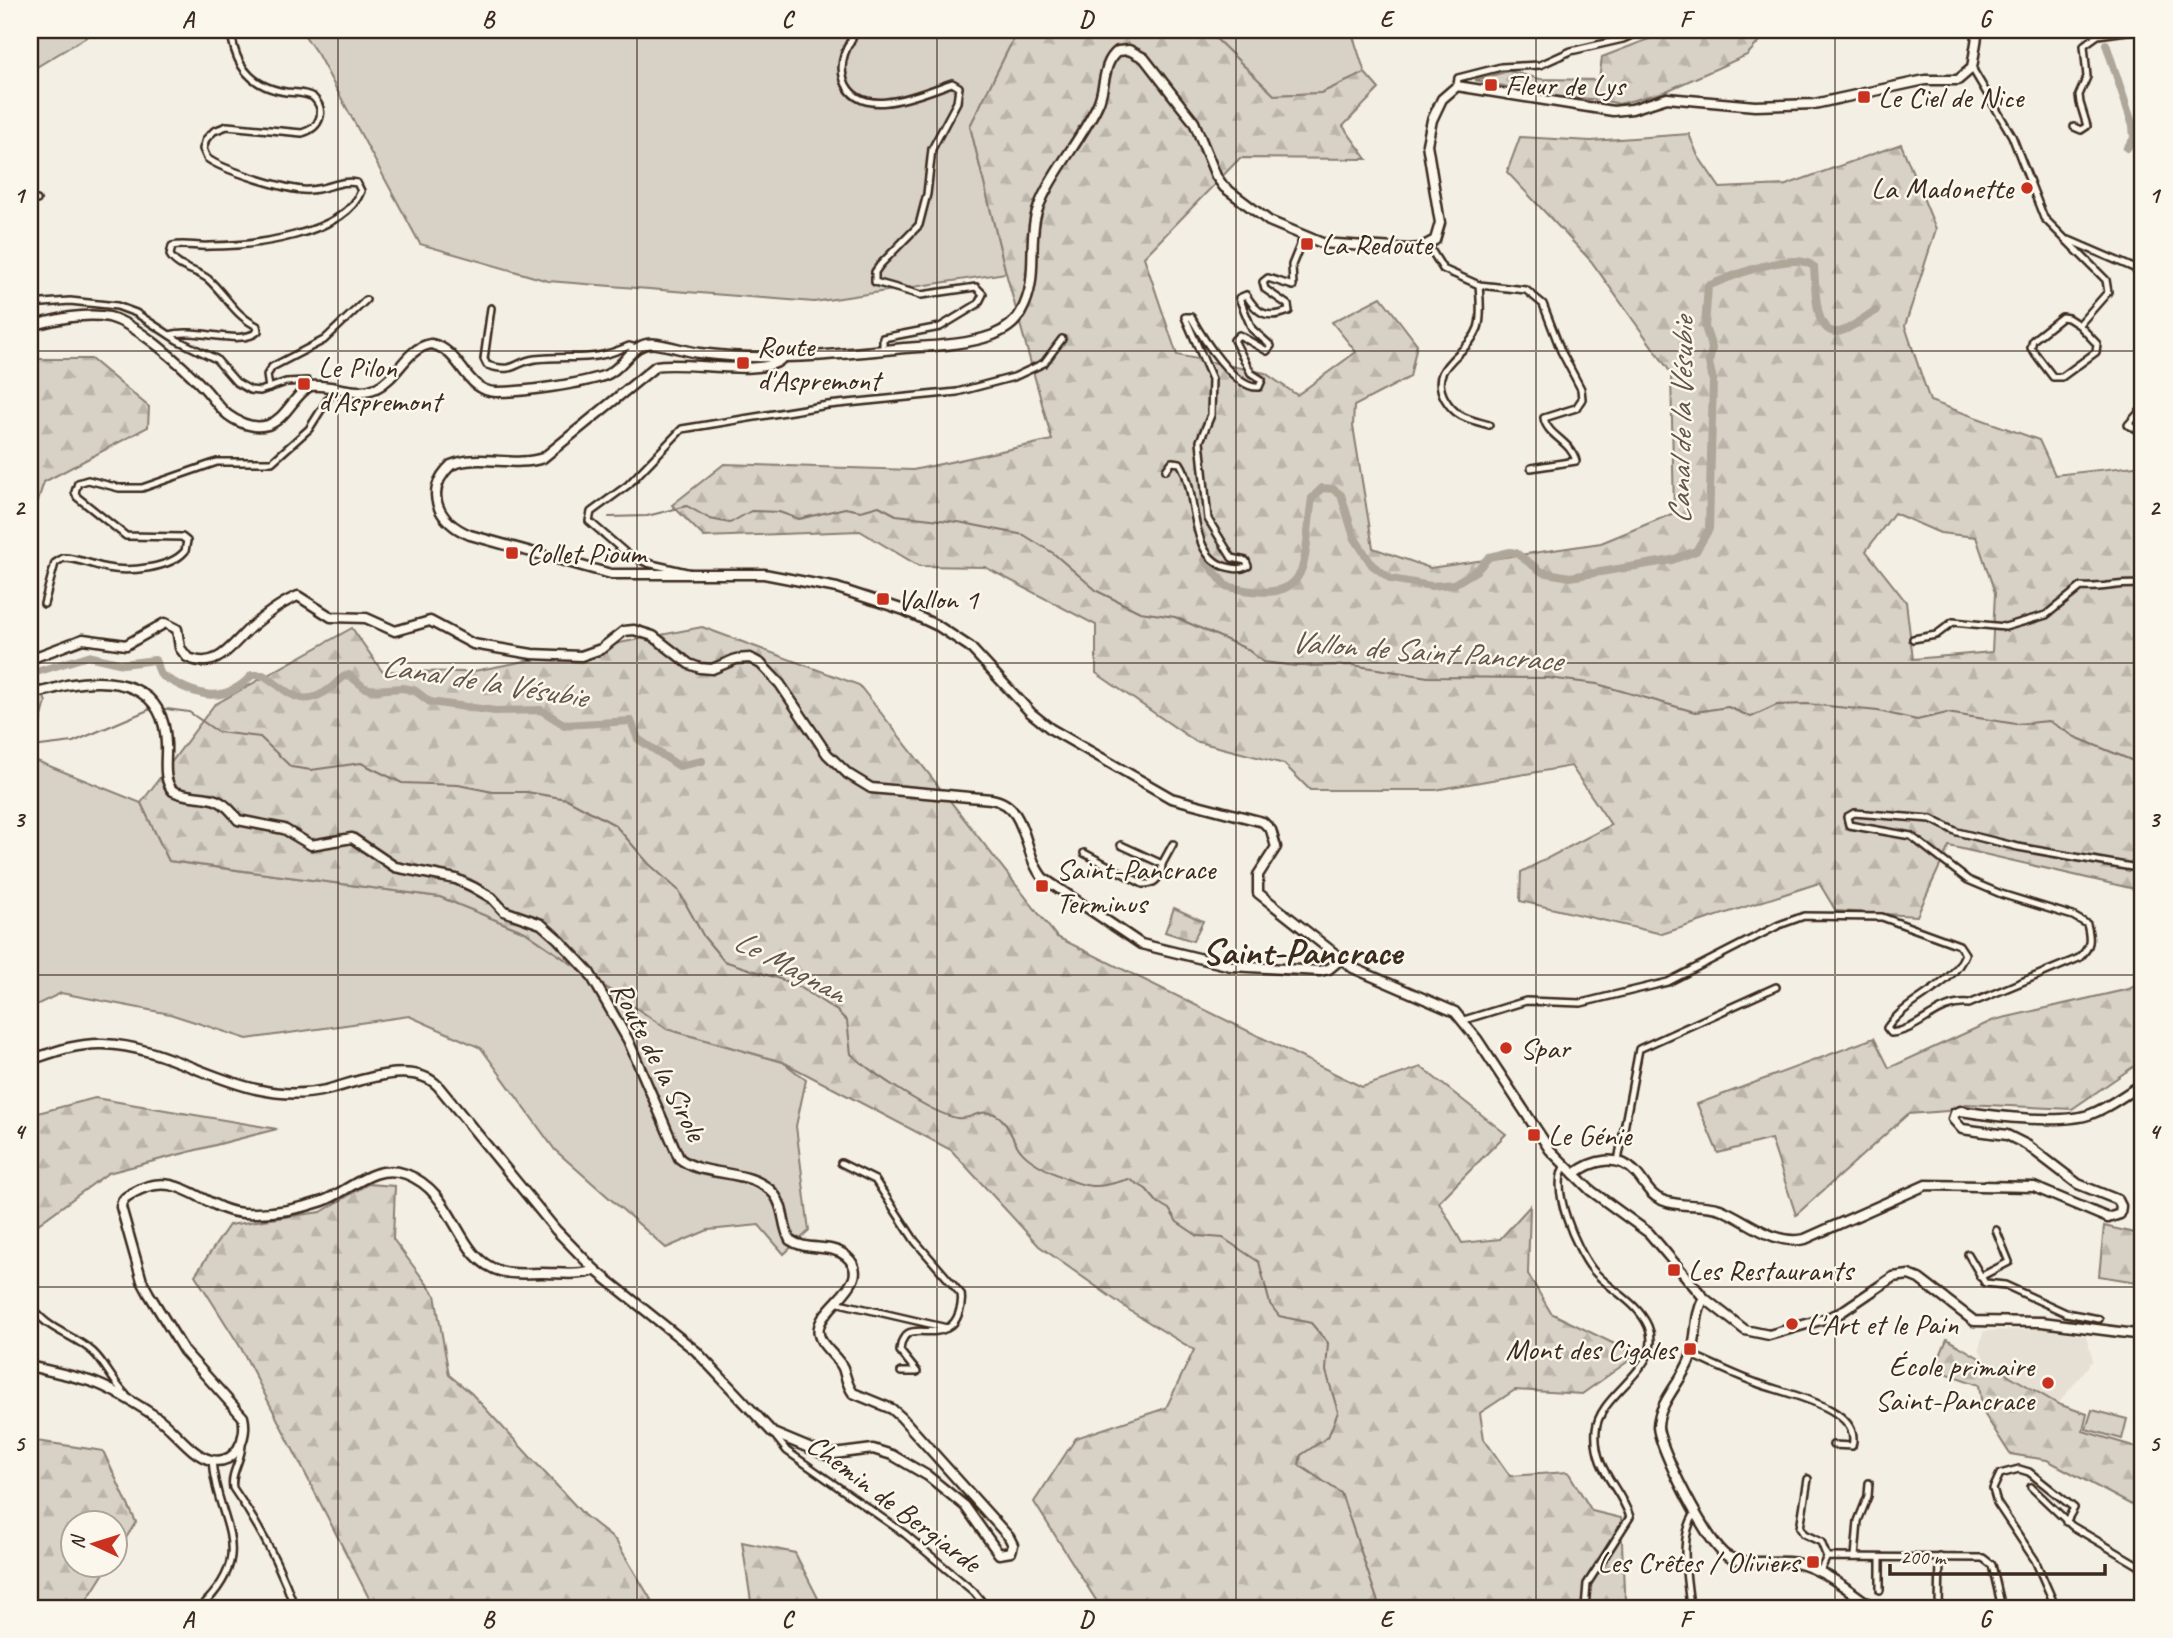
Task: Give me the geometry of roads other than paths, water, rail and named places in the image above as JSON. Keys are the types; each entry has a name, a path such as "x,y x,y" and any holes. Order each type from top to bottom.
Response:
{"street":[{"path":"170,335 190,330 242,339 258,331 257,327 239,317 205,277 174,261 170,255 172,246 225,246 311,229 348,211 361,191 357,183 350,181 322,189 290,189 207,159 203,149 206,139 224,127 302,133 312,129 320,117 321,110 313,97 271,88 248,77 239,63 231,30"},
{"path":"857,30 848,44 842,71 845,84 857,99 873,103 912,96 952,83 959,87 957,102 932,149 919,225 880,265 875,272 875,282 921,295 976,287 983,294 978,304 940,327 883,338 883,350"},
{"path":"491,308 484,359 487,366 498,369 514,368 538,358 590,359 610,355 629,346 636,348 657,344 698,353 782,358 976,339 1005,330 1016,321 1029,294 1038,209 1099,102 1108,64 1118,51 1129,50 1144,58 1194,122 1216,176 1224,187 1269,221 1303,238 1322,243 1396,250 1428,245 1435,240 1440,223 1429,165 1429,134 1442,99 1457,86 1458,78 1501,67 1540,65 1571,51 1614,42 1644,30"},
{"path":"1978,30 1972,68 2012,136 2044,218 2106,280 2108,292 2079,325"},
{"path":"2074,127 2081,131 2087,126 2079,94 2087,77 2084,45 2098,35 2134,30"},
{"path":"1457,86 1613,111 1632,109 1667,98 1766,106 1828,101 1925,80 1958,80 1972,68"},
{"path":"2064,237 2143,272"},
{"path":"1166,470 1172,462 1180,463 1188,476 1200,541 1206,554 1221,566 1236,569 1248,566 1246,561 1232,558 1208,519 1200,441 1211,415 1212,379 1185,317 1191,317 1235,380 1251,388 1259,387 1262,380 1251,373 1234,340 1239,335 1267,351 1271,346 1252,329 1239,298 1246,295 1255,310 1263,314 1289,311 1288,305 1265,289 1263,282 1268,278 1287,286 1294,285 1292,265 1303,238"},
{"path":"1428,245 1443,269 1479,285 1517,288 1535,295 1549,314 1561,351 1581,389 1582,399 1576,408 1544,418 1546,427 1566,443 1576,461 1531,468"},
{"path":"1479,285 1479,326 1472,340 1443,368 1439,375 1440,390 1458,416 1489,425"},
{"path":"269,388 267,375 272,368 324,340 366,300"},
{"path":"30,304 70,301 117,306 150,320 170,335 216,359 242,387 260,391 300,380 307,381 310,386"},
{"path":"30,326 86,316 109,317 122,323 188,373 228,415 250,426 271,424 298,394 310,386 354,391 376,388 415,351 431,344 451,353 474,383 495,392 600,377 618,368 636,348"},
{"path":"2062,317 2079,325 2097,344 2096,352 2062,377 2053,377 2031,348 2032,340 2062,317"},
{"path":"693,575 682,569 647,564 627,554 589,521 591,512 628,485 677,432 828,405 957,392 1014,377 1044,362 1062,339"},
{"path":"782,358 773,365 711,367 675,363 656,366 543,458 532,462 458,462 443,473 437,506 447,523 465,534 611,574 764,575 837,588 904,610 948,632 970,647 1031,713 1051,729 1171,798 1263,822 1272,830 1276,847 1258,876 1256,890 1341,959 1368,976 1443,1004 1464,1020 1534,1130 1565,1166 1601,1199 1649,1233 1704,1298 1745,1330 1769,1335 1840,1313 1893,1277 1909,1275 1919,1279 1974,1321 2042,1322 2143,1335"},
{"path":"44,604 55,563 64,558 108,568 127,569 170,562 185,551 187,541 182,537 136,537 118,532 77,498 78,483 86,479 119,488 142,488 217,462 272,462 309,429 335,388"},
{"path":"2143,408 2128,425 2143,432"},
{"path":"1913,639 1936,635 1953,622 2005,626 2046,615 2081,587 2097,588 2124,582 2143,585"},
{"path":"30,659 83,639 126,645 165,623 177,629 180,648 187,657 211,661 227,652 262,618 298,596 331,617 366,618 395,631 430,621 473,643 532,654 581,656 601,649 624,631 639,630 658,639 695,667 712,668 744,657 756,661 791,698 836,766 871,788 991,799 1009,805 1017,816 1035,868 1042,878 1137,942 1231,966 1320,971 1329,969 1341,959"},
{"name":"Route de la Sirole","path":"30,693 86,683 110,682 133,687 148,695 166,726 166,777 173,791 208,796 232,810 239,820 284,829 312,845 352,838 395,867 456,879 473,887 504,911 541,925 558,939 589,972 628,1040 679,1158 692,1166 731,1174 766,1187 780,1202 790,1240 807,1248 841,1252 853,1264 856,1274 852,1284 835,1302 818,1330 820,1338 842,1368 853,1393 892,1409 901,1417 1009,1537 1013,1550 1007,1555 999,1554 965,1506 928,1476 888,1453 873,1449 826,1455 773,1433 696,1351 595,1270 556,1230 438,1086 425,1075 405,1074 315,1092 284,1092 233,1085 164,1059 105,1044 65,1048 30,1060"},
{"path":"1464,1020 1526,1001 1581,1003 1668,982 1779,925 1804,916 1882,917 1959,945 1965,954 1961,965 1927,996 1893,1019 1887,1027 1891,1033 1903,1032 1938,1008 1957,1003 1969,1004 2079,958 2087,951 2091,940 2087,924 2073,916 2001,894 1968,880 1911,836 1849,825 1847,817 1854,813 1931,819 1957,832 2018,847 2143,869"},
{"path":"1121,845 1162,864"},
{"path":"1084,853 1143,884 1152,883 1159,877 1162,864 1173,845"},
{"path":"1618,1161 1639,1049 1776,987"},
{"path":"1574,1174 1591,1162 1618,1161 1636,1173 1648,1190 1665,1202 1721,1210 1773,1236 1792,1241 1805,1239 1926,1185 2034,1187 2108,1218 2115,1217 2121,1206 2118,1200 2078,1184 2027,1145 2007,1135 1962,1129 1953,1119 1955,1113 1961,1111 2003,1117 2079,1117 2092,1114 2143,1084"},
{"path":"841,1163 875,1180 910,1233 961,1294 961,1306 953,1325 941,1332 909,1332 904,1335 900,1351 917,1372 901,1372"},
{"path":"1565,1166 1559,1186 1580,1251 1594,1271 1640,1311 1650,1329 1650,1350 1626,1384 1602,1409 1596,1429 1597,1454 1604,1473 1630,1517 1587,1584 1585,1608"},
{"path":"295,1608 285,1579 233,1488 231,1480 242,1456 246,1430 243,1418 184,1351 142,1281 121,1207 125,1198 145,1186 161,1184 185,1189 233,1212 272,1213 326,1200 377,1172 400,1172 414,1178 442,1200 469,1249 483,1263 497,1271 579,1273 595,1270"},
{"path":"1980,1277 2008,1262 1996,1230"},
{"path":"1968,1254 1985,1283 2005,1285 2066,1313 2099,1319"},
{"path":"1704,1298 1697,1311 1692,1355 1664,1406 1658,1427 1660,1440 1714,1545 1733,1559 1794,1563 1819,1573 1874,1608"},
{"path":"835,1302 947,1328"},
{"path":"30,1303 36,1314 50,1327 95,1353 111,1380 130,1402"},
{"path":"1692,1355 1754,1382 1807,1398 1826,1407 1851,1428 1854,1437 1852,1446 1833,1445"},
{"path":"30,1366 98,1384 168,1425 204,1457 212,1460 233,1455 242,1444"},
{"name":"Chemin de Bergiarde","path":"773,1433 788,1451 919,1545 974,1592 987,1608"},
{"path":"200,1608 222,1585 231,1559 227,1516 212,1479 212,1460"},
{"path":"2056,1608 2035,1560 1997,1503 1993,1489 2000,1474 2012,1468 2029,1472 2074,1508 2066,1522"},
{"path":"1808,1479 1800,1528 1804,1534 1821,1542 1827,1557 1819,1573"},
{"path":"1855,1557 1858,1521 1868,1496 1869,1483"},
{"path":"2031,1487 2066,1522 2143,1568"},
{"path":"1690,1608 1686,1541 1696,1512"},
{"path":"1827,1557 1989,1560 2002,1608"},
{"path":"1939,1608 1940,1557"},
{"path":"1880,1558 1880,1590"}],"waterway":[{"name":"Canal de la Vésubie","path":"2106,44 2133,126 2134,139 2127,148"},
{"name":"Canal de la Vésubie","path":"1205,560 1226,586 1276,591 1291,585 1304,560 1312,498 1322,488 1333,489 1341,495 1354,537 1372,565 1391,579 1431,586 1454,584 1477,570 1489,557 1510,552 1516,553 1542,572 1570,577 1672,560 1696,551 1709,529 1713,380 1709,363 1712,348 1705,327 1708,286 1762,266 1793,261 1805,262 1814,267 1819,313 1823,324 1829,330 1839,332 1876,311"},
{"name":"Vallon de Saint Pancrace","path":"609,517 647,516 687,506 710,519 730,523 751,511 779,512 799,519 845,508 861,511 879,506 896,515 958,522 1024,535 1053,553 1097,591 1140,612 1175,617 1247,649 1263,662 1296,666 1352,665 1428,677 1548,678 1597,684 1695,712 1728,707 1751,717 1777,705 1807,704 1878,711 1917,720 1947,713 2016,724 2049,721 2075,737 2143,765"},
{"name":"Canal de la Vésubie","path":"30,674 88,656 123,664 155,660 161,675 197,692 219,694 241,685 252,675 263,675 287,692 302,698 321,695 349,675 365,688 414,690 430,702 495,711 541,710 565,725 631,721 638,739 679,766 702,761"},
{"name":"Le Magnan","path":"30,745 32,747 73,742 153,708"},
{"name":"Le Magnan","path":"159,708 189,712 218,732 260,737 291,767 311,770 361,763 402,783 458,785 493,792 527,792 567,799 615,825 649,864 678,890 704,937 724,961 795,984 837,1011 847,1021 851,1054 887,1081 917,1101 946,1115 962,1118 992,1113 998,1116 1027,1156 1065,1178 1097,1186 1129,1179 1146,1189 1157,1202 1169,1209 1177,1222 1198,1236 1223,1238 1259,1262 1270,1304 1279,1316 1311,1323 1328,1343 1326,1371 1338,1412 1328,1437 1301,1455 1299,1465 1341,1493 1380,1608"}],"place":[{"name":"Fleur de Lys","path":"1491,85"},
{"name":"Le Ciel de Nice","path":"1864,97"},
{"name":"La Madonette","path":"2027,188"},
{"name":"La Redoute","path":"1307,244"},
{"name":"Route d'Aspremont","path":"743,363"},
{"name":"Le Pilon d'Aspremont","path":"304,384"},
{"name":"Collet Pioum","path":"512,553"},
{"name":"Vallon 1","path":"883,599"},
{"name":"Saint-Pancrace Terminus","path":"1042,886"},
{"name":"Spar","path":"1506,1048"},
{"name":"Le Génie","path":"1534,1135"},
{"name":"Les Restaurants","path":"1674,1270"},
{"name":"L'Art et le Pain","path":"1792,1324"},
{"name":"Mont des Cigales","path":"1690,1349"},
{"name":"École primaire Saint-Pancrace","path":"2048,1383"},
{"name":"Les Crêtes / Oliviers","path":"1813,1562"}],"district":[{"name":"Saint-Pancrace","path":"1302,951"}]}
